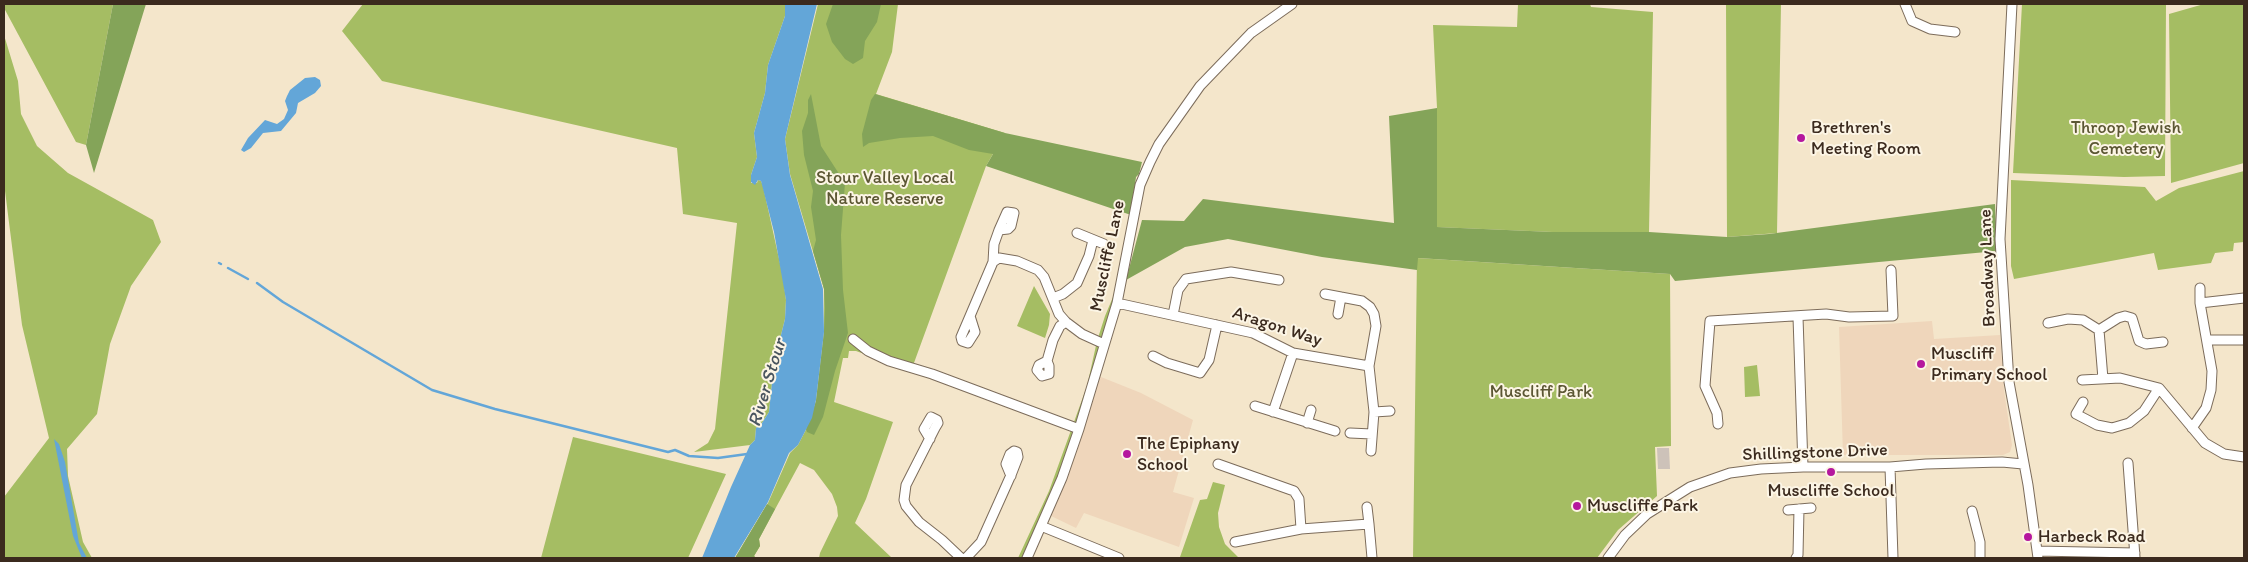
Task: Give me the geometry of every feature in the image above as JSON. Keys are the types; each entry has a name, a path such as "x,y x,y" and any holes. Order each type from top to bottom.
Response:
{"street":[{"name":"Muscliffe Lane","path":"1027,558 1062,478 1079,429 1117,303 1140,185 1159,144 1200,86 1234,50 1264,21 1292,4"},
{"path":"1905,4 1912,21 1930,29 1956,32"},
{"name":"Broadway Lane","path":"2012,4 2000,239 2009,382 2038,554"},
{"path":"970,316 993,262 994,244 999,230"},
{"path":"1077,232 1104,244"},
{"path":"1053,298 1070,290 1077,283 1089,256 1093,240"},
{"path":"993,262 999,258 1017,261 1038,270 1044,277 1060,314 1066,322 1082,334 1104,344"},
{"path":"1718,424 1717,413 1705,386 1707,321 1826,314 1849,317 1893,316 1891,270"},
{"path":"1173,315 1178,290 1186,279 1231,272 1279,280"},
{"path":"2192,428 2206,408 2211,390 2212,372 2200,303 2200,288"},
{"path":"1326,294 1362,301 1374,314 1376,326 1369,366 1374,412 1371,450"},
{"path":"1338,314 1341,297"},
{"path":"2200,303 2244,298"},
{"name":"Aragon Way","path":"1117,303 1253,333 1293,353 1369,366"},
{"path":"1798,316 1803,467"},
{"path":"2099,330 2118,318 2126,316 2132,318 2139,341 2146,344 2163,342"},
{"path":"2048,323 2068,319 2082,320 2099,330"},
{"path":"1047,361 1053,340 1060,326 1066,322"},
{"path":"1153,356 1202,376 1209,360 1217,325"},
{"path":"2099,330 2104,379"},
{"path":"853,339 868,351 889,361 932,374 1079,429"},
{"path":"2207,340 2244,340"},
{"path":"1273,412 1293,353"},
{"path":"2082,380 2120,378 2159,388 2205,444 2224,454 2244,457"},
{"path":"2082,402 2076,414 2097,425 2112,428 2129,423 2144,411 2159,388"},
{"path":"1255,406 1307,424 1335,431"},
{"path":"1307,424 1311,410"},
{"path":"1374,412 1390,411"},
{"path":"1350,434 1372,434"},
{"path":"930,439 906,485 906,505 919,522 961,558"},
{"name":"Shillingstone Drive","path":"1608,558 1625,535 1669,500 1690,487 1730,473 1803,467 1890,467 2002,462 2023,464"},
{"path":"2038,554 2135,556 2128,463"},
{"path":"1218,464 1294,492 1299,499 1301,529"},
{"path":"1890,467 1893,558"},
{"path":"966,558 980,542 1010,476"},
{"path":"1367,506 1372,558"},
{"path":"1788,510 1811,508"},
{"path":"1796,558 1798,555 1799,510"},
{"path":"1972,511 1980,542 1980,558"},
{"path":"1235,542 1301,529 1369,524"},
{"path":"1042,526 1119,558"}],"shaded area":[{"name":"Muscliff Primary School","path":"1932,321 1934,339 2000,335 2004,390 2012,445 2010,452 2003,455 1843,455 1839,327"},
{"name":"The Epiphany School","path":"1096,375 1141,393 1193,420 1173,492 1194,498 1179,547 1084,513 1076,528 1047,514"},
{"path":"1657,448 1669,448 1670,469 1658,469"}],"green space":[{"path":"4,4 113,4 86,145 76,142 4,8"},
{"path":"113,4 146,4 94,173 86,145"},
{"path":"363,4 785,4 785,16 768,65 765,93 754,133 757,157 751,175 751,183 757,183 758,180 761,181 763,186 783,277 786,300 785,319 774,363 769,412 762,423 756,428 755,440 750,445 694,452 708,443 715,429 737,223 683,214 677,148 382,81 342,31"},
{"name":"Stour Valley Local Nature Reserve","path":"818,4 898,4 892,52 876,94 1005,133 986,166 911,371 856,351 849,351 848,358 843,358 834,402 893,422 866,499 855,523 892,558 819,558 838,516 837,507 832,494 814,470 800,463 759,539 760,546 754,556 756,558 735,558 768,503 790,453 798,445 812,418 816,401 824,332 824,289 790,174 785,139"},
{"path":"833,4 881,4 877,22 865,41 863,58 853,64 845,59 832,42 826,24"},
{"path":"1518,4 1590,4 1591,7 1653,12 1649,232 1553,232 1436,227 1437,108 1433,25 1517,27"},
{"path":"1726,4 1781,4 1777,233 1727,237"},
{"name":"Throop Jewish Cemetery","path":"2022,4 2166,4 2165,176 2124,177 2013,173"},
{"path":"2204,4 2244,4 2244,163 2171,183 2169,14"},
{"path":"4,35 18,81 21,114 37,146 68,173 153,220 161,242 131,286 110,344 97,414 67,449 68,476 83,542 92,558 4,558 4,497 49,438 22,325 4,183"},
{"path":"811,94 821,146 845,183 841,235 843,290 848,333 835,371 823,417 814,435 807,432 806,429 816,401 825,308 824,289 813,251 816,240 811,207 813,191 804,155 802,131 808,113 808,100"},
{"path":"875,94 1005,133 1142,162 1139,174 1136,177 1131,215 986,166 993,154 969,150 933,136 900,138 869,143 863,147 862,134 871,100"},
{"path":"1437,108 1437,227 1553,232 1649,232 1727,237 1769,234 1995,204 1997,251 1675,281 1670,274 1418,258 1417,270 1322,257 1228,239 1185,247 1126,280 1142,220 1184,221 1203,199 1394,223 1389,116"},
{"path":"2244,171 2244,242 2234,243 2233,251 2215,253 2211,263 2158,270 2154,253 2014,279 2011,266 2011,180 2145,187 2156,201 2179,188"},
{"name":"Muscliff Park","path":"1417,258 1670,274 1671,446 1655,447 1657,496 1618,530 1597,558 1413,558"},
{"path":"1124,271 1079,429 1027,558 1018,558 1049,491 1087,386 1097,341 1105,316"},
{"path":"1034,286 1050,314 1045,338 1017,326"},
{"path":"1757,365 1760,396 1745,397 1744,367"},
{"path":"573,437 726,474 688,558 541,558"},
{"path":"1213,482 1225,485 1218,513 1219,527 1225,544 1239,558 1180,557 1200,500 1207,499"},
{"path":"767,504 775,509 759,539 760,546 754,556 756,558 735,558"}],"water":[{"path":"785,4 817,4 785,139 790,175 823,289 824,332 816,400 812,418 798,445 789,453 768,502 734,558 702,558 731,487 750,445 755,440 756,428 762,423 769,412 774,363 785,319 786,300 774,232 761,181 758,180 755,185 751,182 751,175 757,157 754,133 765,93 768,65 785,16"},
{"path":"315,77 320,80 321,86 315,93 298,103 296,113 281,131 263,133 251,148 244,152 241,150 248,138 265,120 277,124 284,119 288,110 285,101 290,90 305,78"},
{"path":"54,439 59,444 65,462 79,543 87,558 82,558 73,536"}],"waterway":[{"path":"228,268 248,279"},
{"path":"257,283 283,302 432,390 495,409 668,452 675,450 689,456 718,458 747,454"}],"place":[{"name":"Brethren's Meeting Room","path":"1801,138"},
{"name":"Muscliff Primary School","path":"1921,364"},
{"name":"The Epiphany School","path":"1127,454"},
{"name":"Muscliffe School","path":"1831,472"},
{"name":"Muscliffe Park","path":"1577,506"},
{"name":"Harbeck Road","path":"2028,537"}],"water label":[{"name":"River Stour","path":"768,383"}]}
